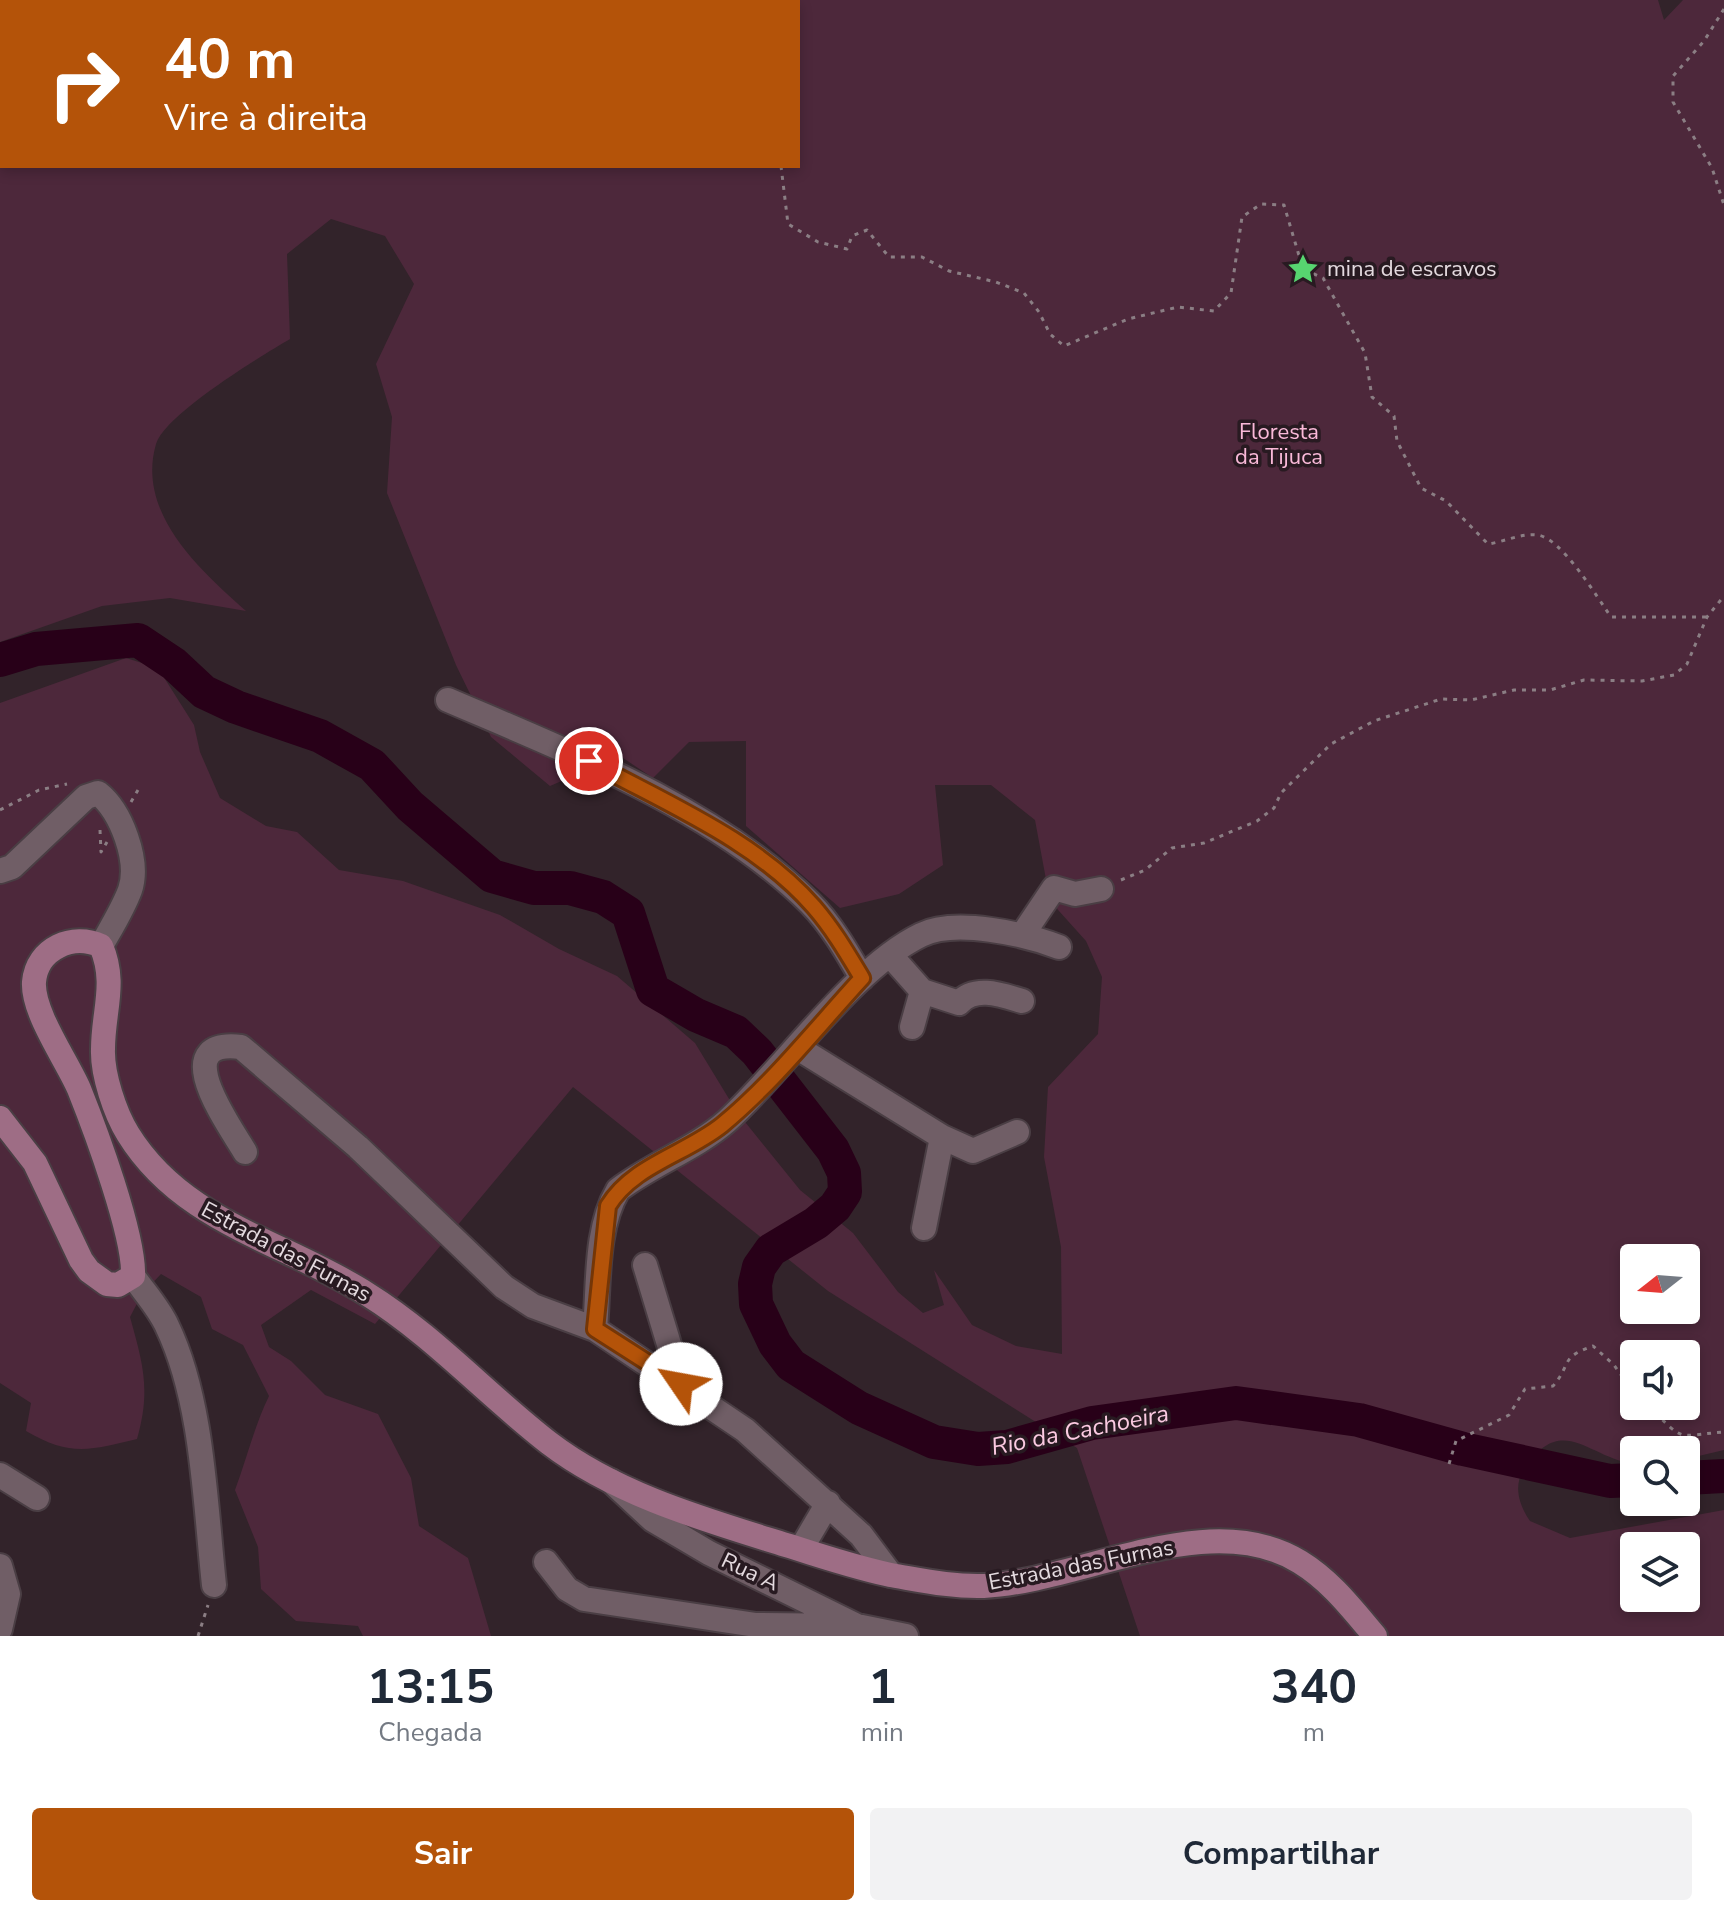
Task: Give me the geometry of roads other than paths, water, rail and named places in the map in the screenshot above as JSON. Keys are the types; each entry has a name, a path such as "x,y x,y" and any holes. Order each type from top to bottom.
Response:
{"main road":[{"path":"0,1118 35,1163 89,1271 107,1284 118,1285 133,1276 128,1234 79,1089 39,1005 34,984 39,965 53,948 76,939 101,946"},
{"name":"Estrada das Furnas","path":"101,946 109,964 111,989 103,1060 126,1132 162,1179 235,1229 316,1264 368,1294 403,1319 552,1445 609,1479 715,1523 891,1575 951,1585 987,1586 1176,1546 1244,1542 1299,1561 1332,1586 1375,1636"}],"street":[{"path":"448,700 574,754 712,828 767,863 812,905 862,978"},
{"path":"0,871 12,867 86,797 98,793 120,820 130,850 131,887 101,946"},
{"path":"1023,934 1054,888 1075,894 1101,889"},
{"path":"595,1329 604,1228 608,1206 618,1190 708,1135 746,1103 862,978 922,934 945,929 1023,934 1059,947"},
{"path":"891,956 922,991 959,1003 965,997 988,992 1022,1001"},
{"path":"912,1027 922,991"},
{"path":"245,1152 206,1084 203,1071 208,1058 217,1048 228,1045 241,1047 358,1147 504,1287 533,1306 595,1329 681,1384 745,1430 861,1535 891,1575"},
{"path":"792,1055 973,1151 1017,1132"},
{"path":"924,1228 942,1137"},
{"path":"645,1265 681,1384"},
{"path":"133,1276 167,1325 182,1369 198,1444 214,1585"},
{"path":"0,1475 37,1498"},
{"name":"Rua A","path":"609,1479 653,1520 709,1553 857,1626 906,1636"},
{"path":"801,1549 828,1503"},
{"path":"546,1562 567,1589 584,1599 756,1625 857,1626"},
{"path":"0,1566 8,1594 0,1629"}],"waterway":[{"name":"Rio da Cachoeira","path":"0,660 36,649 138,640 174,664 204,692 236,707 320,736 372,765 410,806 492,876 534,888 570,888 603,897 628,913 653,990 696,1015 736,1032 757,1052 833,1150 844,1173 845,1192 835,1207 816,1223 771,1250 759,1267 755,1284 756,1304 775,1344 791,1365 859,1408 934,1442 978,1449 1007,1447 1092,1423 1236,1403 1359,1420 1463,1449 1620,1481"},
{"name":"Rio da Cachoeira","path":"1700,1477 1724,1476"}],"place":[{"name":"mina de escravos","path":"1303,269"}],"park label":[{"name":"Floresta da Tijuca","path":"1279,444"}]}
